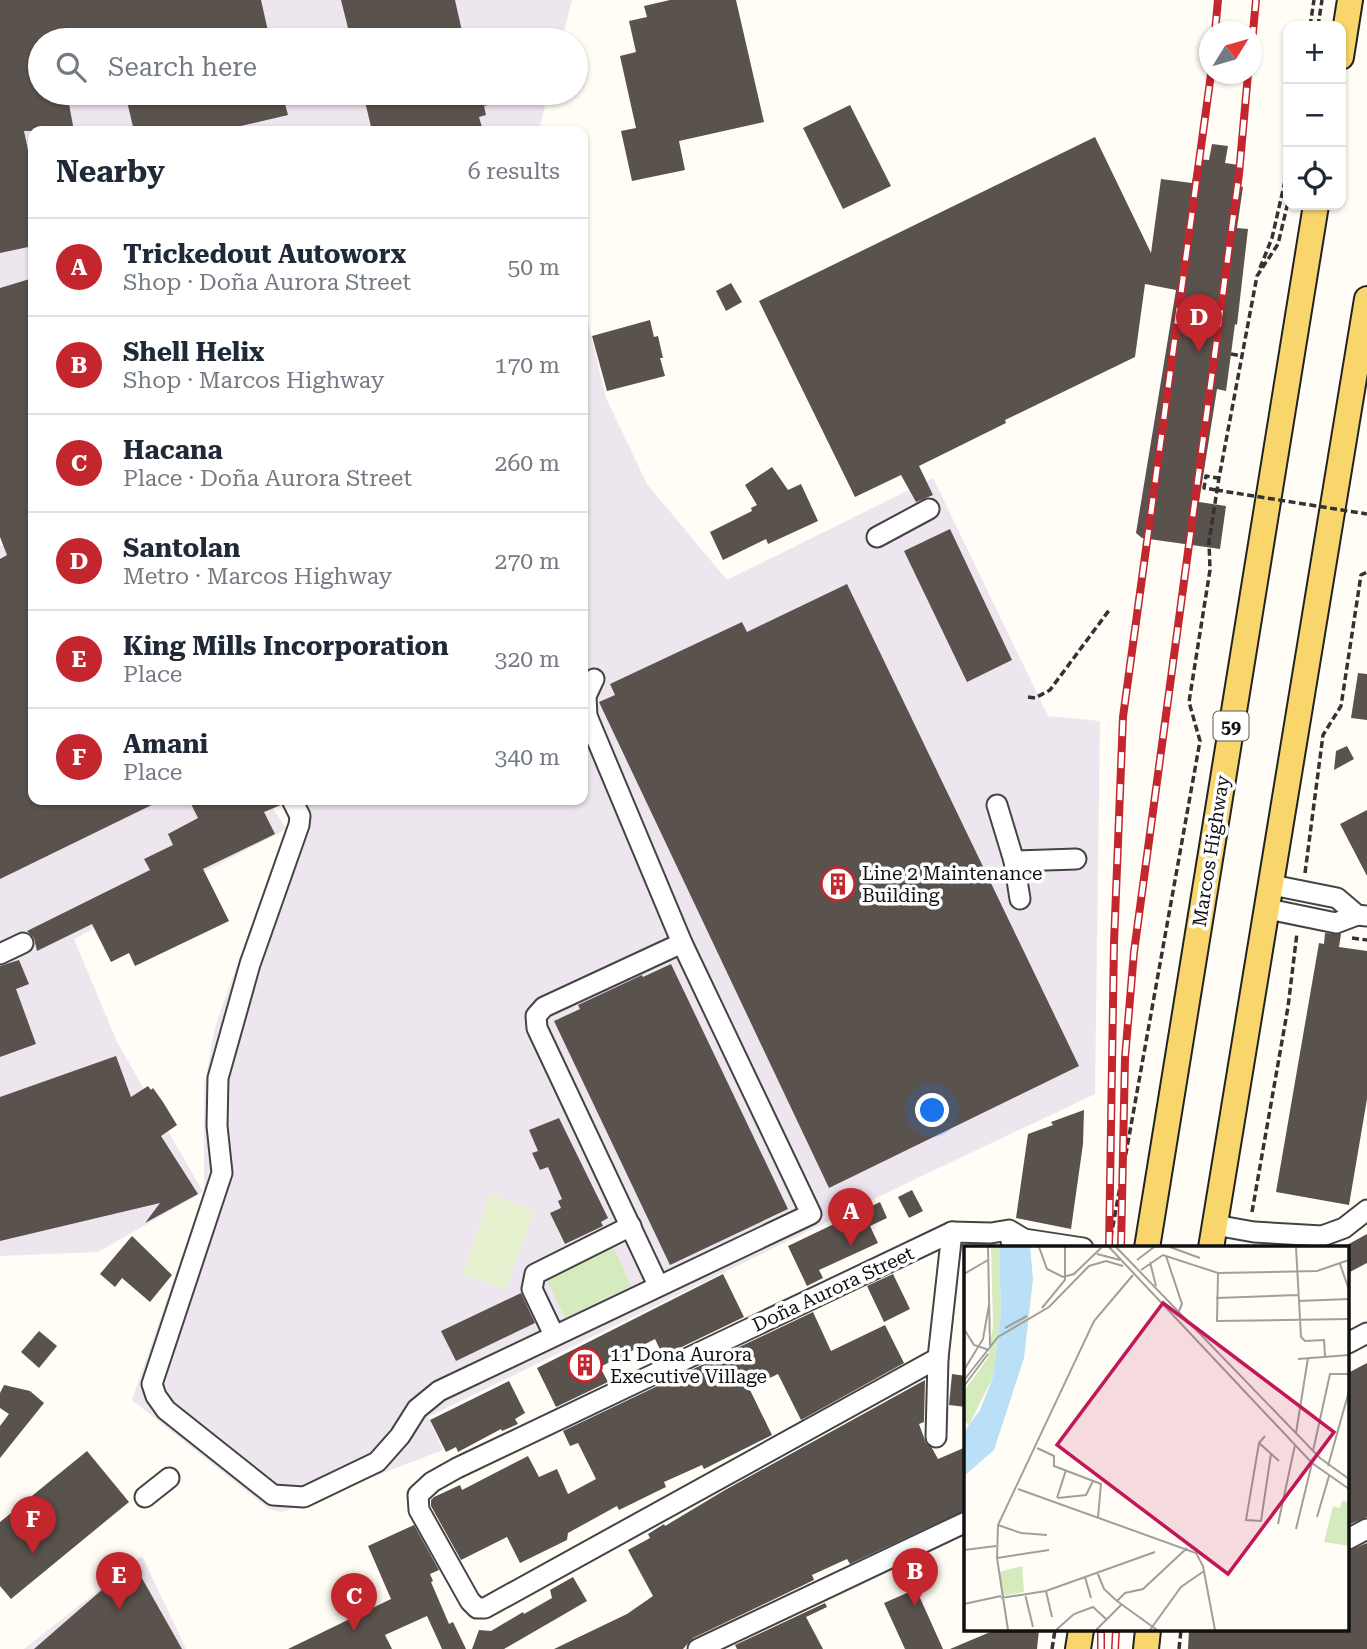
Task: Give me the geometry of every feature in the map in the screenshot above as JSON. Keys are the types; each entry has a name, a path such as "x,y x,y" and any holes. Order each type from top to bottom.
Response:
{"main road":[{"path":"1346,25 1350,0"},
{"name":"Marcos Highway","path":"1148,1246 1316,210"},
{"path":"1213,1237 1367,299"}],"street":[{"path":"877,537 929,509"},
{"path":"588,692 594,679"},
{"path":"294,805 300,816 299,825 250,964 218,1078 217,1126 222,1173 152,1384 156,1396 166,1410 274,1495 303,1497 377,1461 400,1436 417,1409 439,1391 811,1214 681,943 588,718"},
{"path":"997,805 1014,861 1020,899"},
{"path":"1014,861 1076,859"},
{"path":"1270,897 1336,923 1362,916"},
{"path":"0,954 23,943"},
{"path":"658,1285 537,1028 536,1016 544,1007 681,943"},
{"path":"1213,1237 1254,1232 1322,1236 1344,1228 1367,1210"},
{"path":"554,1335 531,1289 535,1273 631,1226"},
{"name":"Doña Aurora Street","path":"938,1358 485,1608 477,1608 470,1601 419,1510 418,1495 432,1482 457,1468 952,1232 991,1233 1009,1230 1024,1239 1070,1246"},
{"path":"936,1437 938,1358 952,1232"},
{"path":"1350,1342 1367,1334"},
{"path":"145,1497 169,1478"},
{"path":"698,1649 964,1523"},
{"path":"1350,1538 1367,1529"}],"path":[{"path":"1311,21 1314,0"},
{"path":"1319,21 1322,0"},
{"path":"1109,1246 1200,741 1189,702 1210,570 1209,541 1219,478 1257,276 1272,238 1283,197"},
{"path":"1257,276 1278,244 1286,210"},
{"path":"1231,354 1242,356"},
{"path":"1219,478 1206,476 1204,488 1367,514"},
{"path":"1028,697 1035,698 1050,690 1110,609"}],"shaded area":[{"path":"0,0 572,0 565,28 28,28 28,105 545,105 540,126 28,126 28,409 0,309"},
{"path":"588,323 606,398 647,484 727,580 933,478 1048,716 1100,721 1095,1094 428,1417 443,1450 282,1512 269,1509 132,1400 204,1192 204,1087 215,1027 285,830 74,939 117,1042 203,1192 98,1252 0,1256 0,546 28,535 28,805 270,805 286,828 295,805 588,805"},
{"path":"142,1556 186,1649 24,1649"}],"green space":[{"path":"490,1194 534,1210 506,1289 463,1274"},
{"path":"613,1246 631,1286 565,1318 546,1278"}],"building":[{"path":"0,0 261,0 267,28 28,28 28,105 69,105 73,126 28,126 28,131 24,131 28,151 28,247 0,253"},
{"path":"341,0 455,0 461,28 348,28"},
{"path":"670,0 736,0 764,122 679,141 685,170 632,181 621,131 636,128 620,56 636,52 629,21 647,17 644,6"},
{"path":"128,105 285,105 288,115 241,126 133,126"},
{"path":"366,105 488,105 484,106 486,115 479,117 482,126 371,126"},
{"path":"850,105 891,186 843,209 803,128"},
{"path":"1095,137 1151,253 1161,179 1192,183 1196,159 1209,160 1212,144 1228,146 1225,163 1239,165 1234,185 1243,187 1237,228 1248,229 1237,325 1235,324 1226,391 1217,389 1199,502 1226,506 1220,549 1142,538 1136,533 1176,290 1145,284 1135,357 1005,420 1006,423 919,466 933,495 916,502 901,475 855,497 759,301"},
{"path":"28,280 28,805 152,805 0,879 0,559 7,555 0,537 0,288"},
{"path":"731,283 742,302 726,311 716,291"},
{"path":"650,320 654,337 658,336 665,376 607,391 592,336"},
{"path":"772,467 788,490 801,484 818,521 768,544 766,539 723,560 710,532 752,511 751,508 757,505 745,485"},
{"path":"950,529 1012,660 967,682 904,551"},
{"name":"Line 2 Maintenance Building","path":"847,584 1079,1066 829,1188 599,702 615,695 610,684 742,622 747,632"},
{"path":"1358,673 1367,674 1367,720 1351,718"},
{"path":"1347,746 1354,759 1334,770 1336,751"},
{"path":"192,805 281,805 264,812 275,834 203,869 229,921 135,966 129,953 111,962 92,924 37,951 34,938 27,931 150,870 144,859 173,845 168,834 198,818"},
{"path":"1367,810 1367,876 1340,824"},
{"path":"1325,933 1341,934 1339,947 1367,951 1367,1099 1349,1205 1276,1192 1319,943 1324,944"},
{"path":"19,960 29,984 16,989 36,1044 0,1057 0,966"},
{"path":"671,964 788,1209 670,1265 554,1021 580,1009 578,1005"},
{"path":"116,1056 131,1097 148,1086 151,1090 153,1088 177,1125 161,1136 198,1194 145,1223 160,1203 0,1241 0,1097"},
{"path":"1084,1110 1083,1144 1071,1229 1016,1218 1028,1134"},
{"path":"559,1118 608,1218 601,1222 603,1226 565,1244 550,1213 561,1208 558,1201 562,1199 548,1167 540,1170 532,1153 538,1151 529,1130"},
{"path":"912,1190 923,1211 909,1218 898,1197"},
{"path":"880,1202 887,1218 870,1226 878,1243 819,1270 823,1278 807,1286 788,1246"},
{"path":"1367,1234 1367,1263 1350,1272 1350,1246 1347,1245"},
{"path":"132,1236 172,1275 150,1302 122,1278 115,1287 100,1274"},
{"path":"723,1274 744,1317 663,1356 655,1339 600,1367 608,1382 556,1407 537,1368"},
{"path":"893,1274 910,1309 884,1322 867,1286"},
{"path":"521,1293 535,1323 456,1361 441,1331"},
{"path":"813,1312 831,1351 885,1325 904,1363 801,1420 778,1374 749,1388 772,1435 704,1469 702,1465 664,1482 666,1487 619,1510 617,1506 568,1533 567,1540 520,1563 507,1537 461,1560 431,1506 434,1497 460,1485 462,1490 528,1456 539,1477 557,1469 568,1494 596,1479 578,1443 570,1446 563,1431"},
{"path":"39,1331 57,1346 39,1368 21,1352"},
{"path":"1367,1363 1367,1517 1350,1524 1350,1372"},
{"path":"952,1374 964,1376 964,1407 949,1405"},
{"path":"925,1380 924,1422 919,1424 926,1443 938,1459 964,1448 964,1511 850,1564 847,1559 812,1575 814,1580 693,1638 683,1649 554,1649 627,1614 653,1596 628,1550 650,1538 648,1534 664,1524 665,1526"},
{"path":"509,1381 525,1413 515,1419 518,1424 502,1431 501,1429 458,1452 456,1447 446,1452 430,1420"},
{"path":"4,1385 30,1391 44,1403 0,1458 0,1426 9,1414 0,1408 0,1393"},
{"path":"87,1451 129,1502 11,1599 0,1586 0,1522"},
{"path":"414,1525 439,1570 430,1574 433,1581 431,1582 449,1624 453,1622 466,1649 442,1649 427,1616 385,1635 392,1649 288,1649 391,1599 368,1546"},
{"path":"1367,1543 1367,1649 1188,1649 1189,1632 1350,1632 1350,1550"},
{"path":"139,1573 182,1649 34,1649 120,1574"},
{"path":"573,1577 587,1601 504,1649 472,1649 479,1630 491,1631 523,1612 524,1614 552,1598 550,1590"},
{"path":"916,1589 943,1649 905,1649 884,1603"},
{"path":"825,1603 827,1607 806,1617 823,1649 737,1649 735,1645"},
{"path":"990,1632 1039,1632 1037,1649 950,1649"}],"railway":[{"path":"1216,21 1218,0"},
{"path":"1254,21 1256,0"},
{"path":"1109,1246 1114,943 1123,717 1210,84"},
{"path":"1121,1246 1125,1058 1134,952 1239,174 1247,84"},
{"path":"1101,1632 1101,1649"},
{"path":"1115,1649 1116,1632"}],"place":[{"name":"Santolan","path":"1199,352"},
{"name":"Line 2 Maintenance Building","path":"838,884"},
{"name":"Trickedout Autoworx","path":"851,1246"},
{"name":"11 Dona Aurora Executive Village","path":"585,1365"},
{"name":"Amani","path":"33,1554"},
{"name":"Shell Helix","path":"915,1606"},
{"name":"King Mills Incorporation","path":"119,1610"},
{"name":"Hacana","path":"354,1631"}]}
